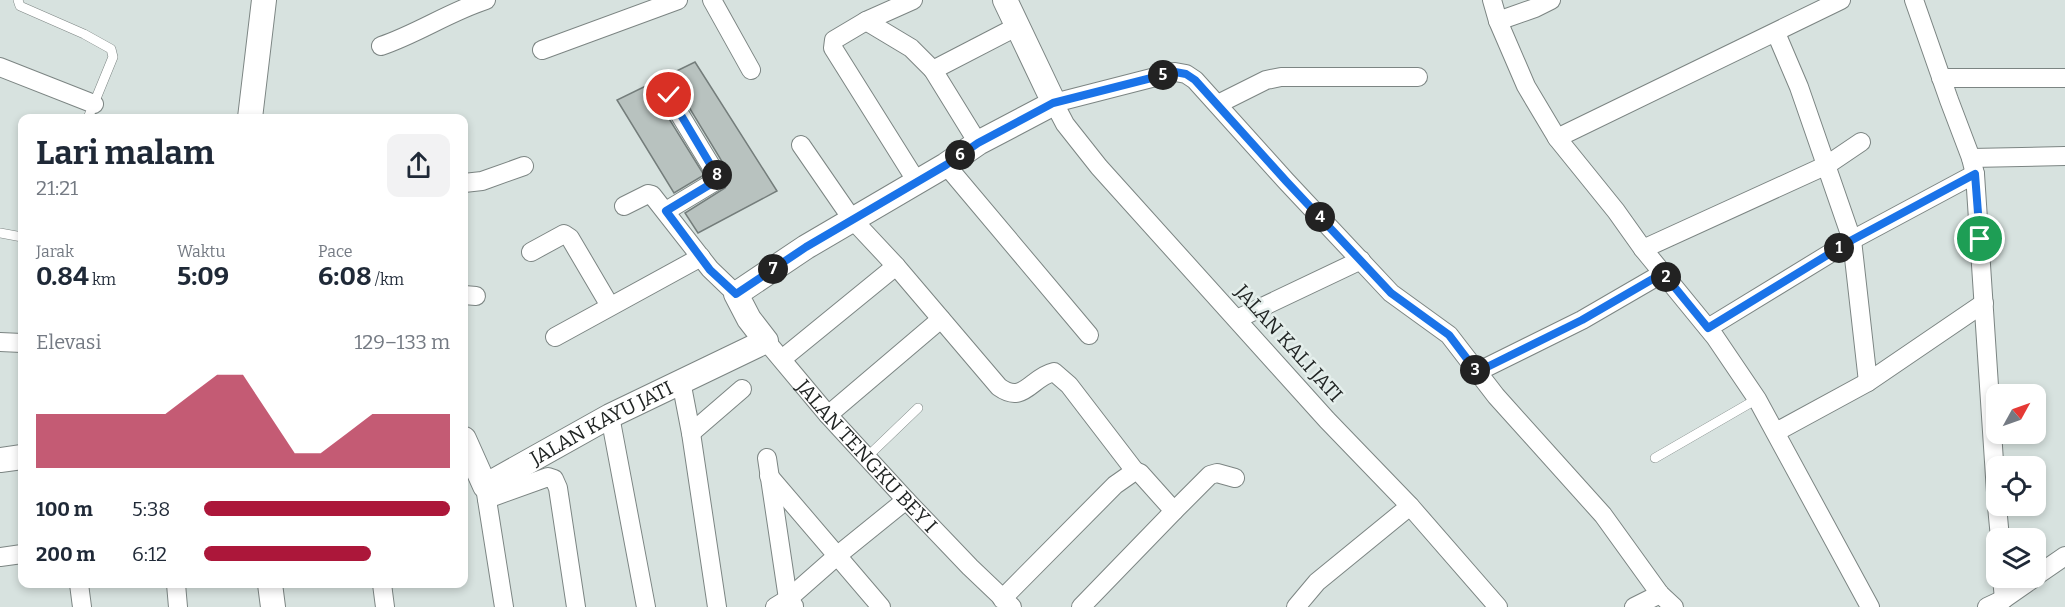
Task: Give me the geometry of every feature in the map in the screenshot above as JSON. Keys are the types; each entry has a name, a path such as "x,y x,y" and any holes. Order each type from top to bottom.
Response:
{"street":[{"path":"250,114 264,0"},
{"path":"381,46 402,39 466,7 486,0"},
{"path":"542,50 678,0"},
{"path":"712,0 751,70"},
{"path":"913,0 866,21 834,40 833,48 917,182"},
{"path":"1005,0 1053,103"},
{"path":"1492,0 1498,21 1526,86 1557,138 1708,328 1757,399 1870,607"},
{"path":"1498,21 1551,0"},
{"path":"1557,138 1841,0"},
{"path":"1914,0 1973,166 1993,456"},
{"path":"866,21 911,48 933,70 978,143"},
{"path":"933,70 1018,27"},
{"path":"1776,33 1799,87 1852,240 1868,382"},
{"path":"0,67 91,111"},
{"path":"736,294 806,247 946,165 978,143 1053,103 1175,72 1186,74 1218,104 1286,181 1391,293 1449,335 1477,372 1542,448 1603,515 1660,594 1674,607"},
{"path":"1218,104 1266,80 1281,77 1418,77"},
{"path":"1941,78 2065,78"},
{"path":"666,211 719,179 669,95"},
{"name":"JALAN KALI JATI","path":"1053,103 1065,124 1099,167 1326,420 1410,506 1498,607"},
{"path":"1643,249 1827,165 1862,142"},
{"path":"801,145 852,219 896,266 999,387 1007,393 1014,394 1021,392 1047,374 1054,372 1060,376 1135,471 1140,473 1174,511"},
{"path":"1708,328 1973,166 2065,156"},
{"path":"946,165 1089,335"},
{"path":"468,183 482,181 525,166"},
{"name":"JALAN TENGKU BEY I","path":"624,206 648,194 656,197 710,270 736,294 749,319 766,341 828,415 906,500 1008,605"},
{"path":"531,252 564,234 570,238 610,306"},
{"path":"555,337 701,257"},
{"path":"1237,319 1361,260"},
{"path":"782,359 896,266"},
{"path":"1477,372 1582,320 1663,273"},
{"path":"1776,432 1868,382 1984,303"},
{"path":"828,415 941,319"},
{"name":"JALAN KAYU JATI","path":"486,492 610,416 766,341"},
{"path":"0,342 18,343"},
{"path":"681,381 717,607"},
{"path":"691,433 742,389"},
{"path":"610,416 646,607"},
{"path":"468,449 486,492 504,607"},
{"path":"0,460 18,458"},
{"path":"786,604 768,467 882,607"},
{"path":"1008,605 1115,485 1135,471"},
{"path":"1081,607 1210,476 1217,473 1235,478"},
{"path":"486,492 548,477 554,479 558,488 576,607"},
{"path":"786,604 838,555 906,500"},
{"path":"1296,607 1317,582 1410,506"},
{"path":"0,556 18,554"},
{"path":"2046,569 2065,556"},
{"path":"80,588 82,607"},
{"path":"176,588 178,607"},
{"path":"271,588 273,607"},
{"path":"383,588 386,607"},
{"path":"2004,588 2006,603"},
{"path":"1986,607 2006,603 2023,588"},
{"path":"1634,607 1660,594"}],"lane":[{"path":"18,0 20,6 73,29 111,49 114,57 91,111"},
{"path":"0,233 18,236"},
{"path":"1655,458 1757,399"},
{"path":"867,457 918,408"}],"building":[{"path":"695,62 777,191 698,233 685,213 725,188 730,179 729,173 678,89 673,85 663,85 658,90 658,101 704,175 674,193 617,100"}],"route":[{"path":"669,95 719,179 666,211 710,270 736,294 806,247 946,165 978,143 1053,103 1175,72 1186,74 1195,80 1391,293 1449,335 1477,372 1582,320 1663,273 1708,328 1852,240 1975,174 1980,239"}]}
